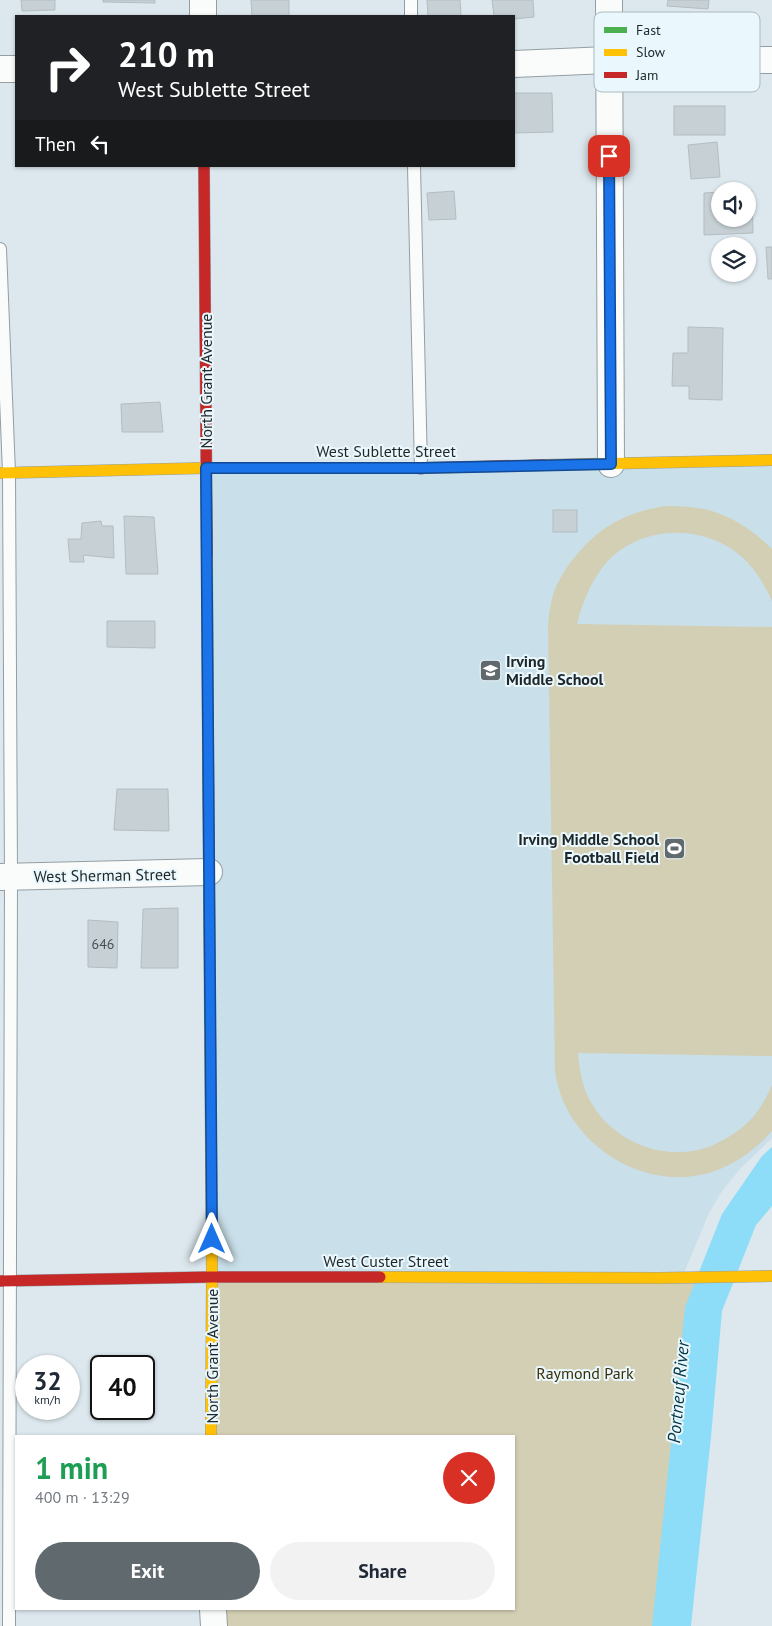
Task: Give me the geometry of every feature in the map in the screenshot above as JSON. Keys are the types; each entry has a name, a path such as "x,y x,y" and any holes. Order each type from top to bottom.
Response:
{"street":[{"path":"203,0 203,15"},
{"path":"515,64 594,61"},
{"path":"0,69 15,69"},
{"path":"608,92 611,464"},
{"name":"North Grant Avenue","path":"204,167 212,1277 211,1435"},
{"name":"West Sublette Street","path":"4,473 206,468 421,468 772,460"},
{"name":"West Sherman Street","path":"6,877 209,872"},
{"name":"West Custer Street","path":"6,1280 212,1277 659,1278 772,1276"},
{"path":"213,1610 214,1626"}],"lane":[{"path":"411,0 411,15"},
{"path":"414,167 421,468"},
{"path":"0,249 4,473 6,1280 10,1626"}],"shaded area":[{"name":"Irving Middle School","path":"772,460 772,1138 740,1169 722,1191 709,1213 682,1278 212,1277 206,468"}],"green space":[{"name":"Irving Middle School Football Field","path":"665,506 696,508 723,515 748,529 772,549 772,601 765,586 751,566 733,550 717,541 700,535 682,533 646,537 630,544 602,568 587,594 577,624 772,627 772,1056 578,1053 580,1072 585,1090 594,1107 606,1122 621,1134 637,1144 655,1150 693,1151 711,1146 737,1132 759,1109 772,1085 772,1131 756,1147 737,1161 716,1171 694,1176 675,1177 655,1175 619,1161 587,1137 575,1122 563,1101 555,1072 548,625 551,602 557,584 579,552 597,534 623,518"},
{"name":"Raymond Park","path":"212,1277 705,1277 656,1626 214,1626 213,1610 515,1610 515,1435 211,1435"}],"water":[{"name":"Portneuf River","path":"772,1147 772,1206 756,1225 722,1311 691,1626 652,1626 685,1307 722,1214 762,1156"}],"building":[{"path":"21,0 55,0 55,10 22,11"},
{"path":"103,0 155,0 155,3 103,2"},
{"path":"251,0 289,0 289,15 252,15"},
{"path":"427,0 460,0 461,15 428,15"},
{"path":"492,0 533,0 534,17 515,19 515,15 494,15"},
{"path":"668,0 709,0 708,9 667,6"},
{"path":"515,93 552,93 553,132 515,133"},
{"path":"674,106 725,106 725,135 674,135"},
{"path":"717,142 720,177 691,179 688,145"},
{"path":"454,191 456,219 429,220 427,193"},
{"path":"704,193 711,193 711,227 753,227 753,233 704,235"},
{"path":"766,247 772,247 772,279 768,279"},
{"path":"688,327 723,328 722,400 689,399 689,386 672,386 673,353 688,353"},
{"path":"160,402 163,432 122,432 121,404"},
{"path":"553,510 577,510 577,532 553,532"},
{"path":"124,516 154,517 158,574 126,574"},
{"path":"101,521 102,526 113,526 114,558 83,555 84,562 70,562 68,539 81,539 82,523"},
{"path":"107,621 155,621 155,648 107,647"},
{"path":"117,789 168,789 169,831 114,830"},
{"path":"178,908 178,968 141,968 143,909"},
{"path":"88,920 118,922 117,968 88,967"}],"traffic: fast":[{"path":"208,755 210,1026"}],"traffic: slow":[{"path":"544,465 772,460"},
{"path":"0,473 274,468"},
{"path":"207,555 208,755"},
{"path":"210,1026 211,1435"},
{"path":"380,1277 659,1278 772,1276"}],"traffic: jam":[{"path":"204,167 207,555"},
{"path":"274,468 421,468 544,465"},
{"path":"0,1281 212,1277 380,1277"}],"place":[{"name":"Irving Middle School","path":"490,670"},
{"name":"Irving Middle School Football Field","path":"675,848"}],"route":[{"path":"212,1239 206,468 421,468 611,464 609,156"}]}
